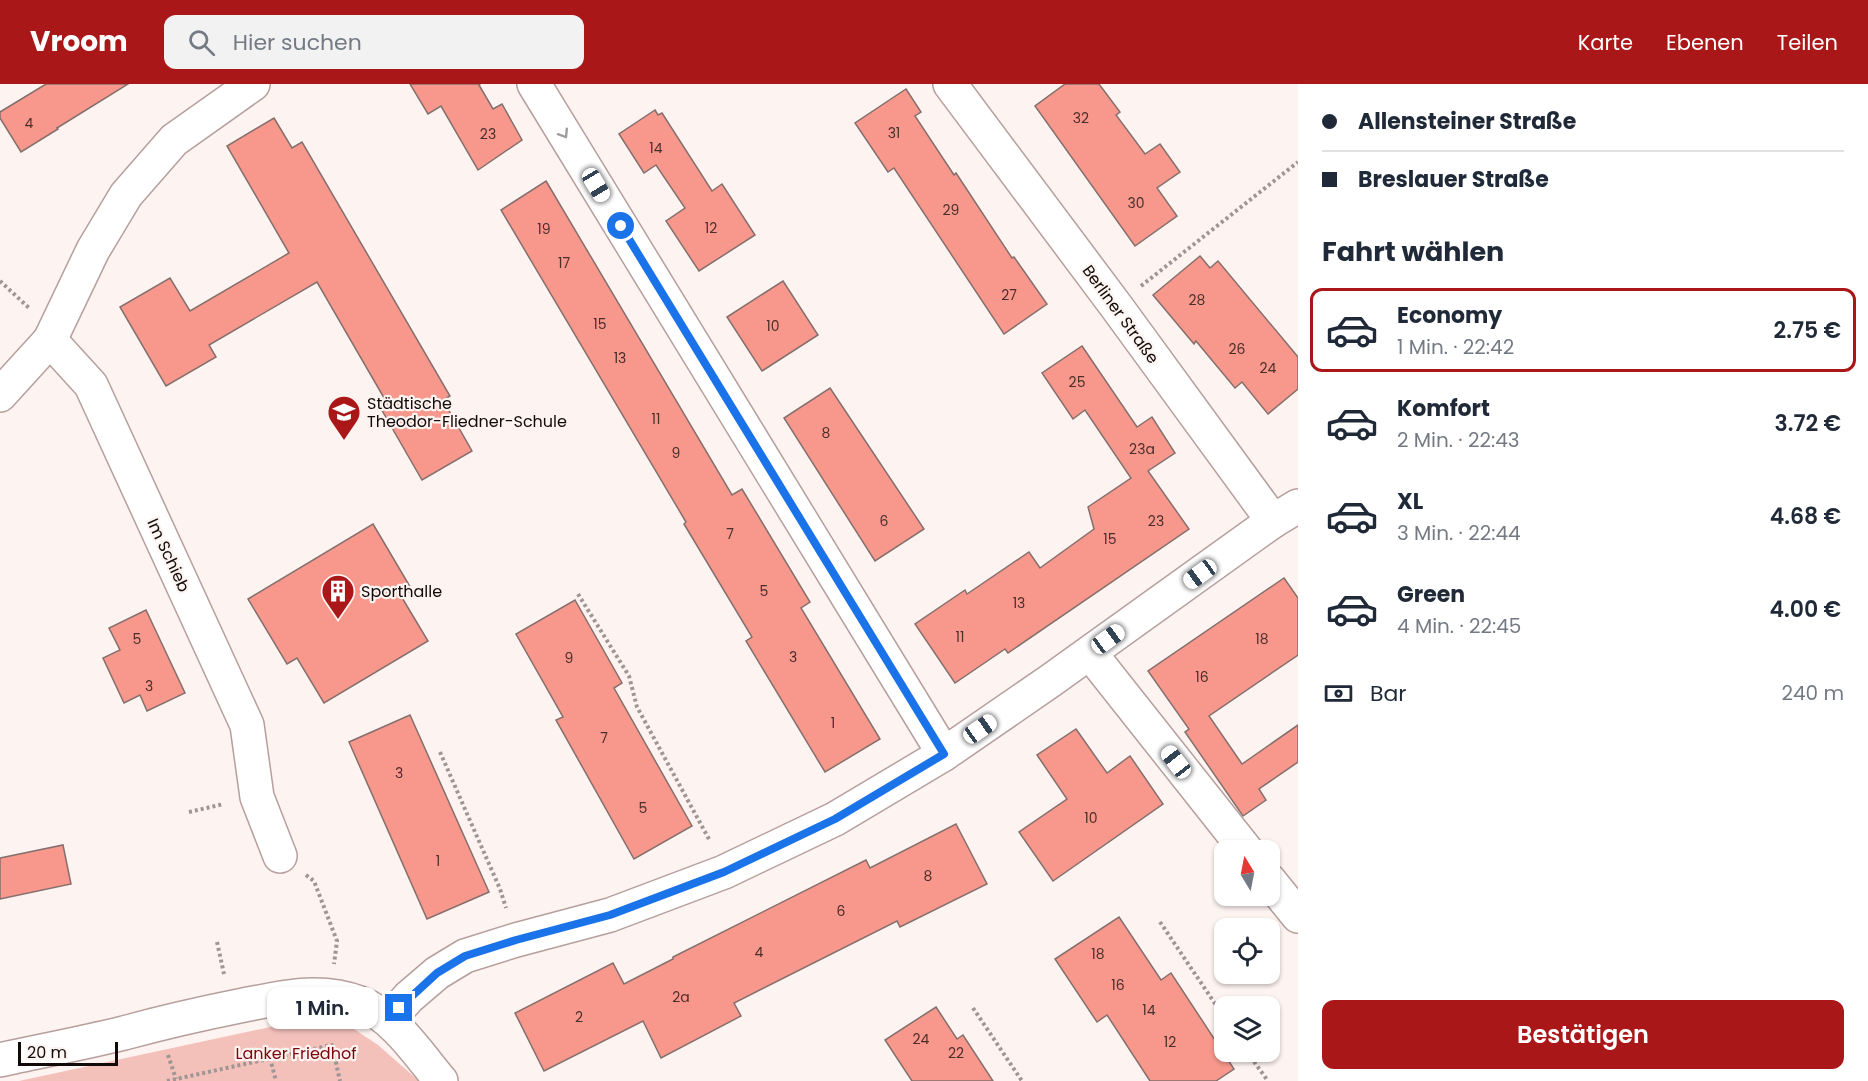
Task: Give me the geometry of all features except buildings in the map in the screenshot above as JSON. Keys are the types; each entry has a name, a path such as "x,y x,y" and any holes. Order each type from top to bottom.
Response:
{"street":[{"path":"0,395 50,340 93,250 126,195 174,140 253,84"},
{"path":"534,84 944,754"},
{"name":"Berliner Straße","path":"950,84 1116,306 1286,513"},
{"name":"Im Schieb","path":"50,340 91,386 247,725 257,797 280,856"},
{"path":"389,1019 409,997 437,973 465,956 610,915 724,872 835,819 944,754 1286,513"},
{"path":"1090,652 1238,840"},
{"path":"1280,893 1298,916"},
{"path":"0,1060 231,1007 299,994 331,995 362,1003 389,1019 441,1081"}],"path":[{"path":"1116,306 1298,162"},
{"path":"578,594 629,676 638,707 706,833 724,872"},
{"path":"440,752 500,889 516,940"},
{"path":"280,856 314,881 337,941 331,995"},
{"path":"1160,922 1214,1002"},
{"path":"973,1008 1022,1081"},
{"path":"167,1081 333,1045 340,1081"},
{"path":"270,1058 276,1081"},
{"path":"1255,1062 1268,1081"}],"green space":[{"name":"Lanker Friedhof","path":"323,1023 354,1029 378,1045 419,1081 19,1081 275,1026"}],"place":[{"name":"Städtische Theodor-Fliedner-Schule","path":"344,441"},
{"name":"Sporthalle","path":"338,620"}],"route":[{"path":"399,1008 437,973 465,956 610,915 724,872 835,819 944,754 621,226"}]}
